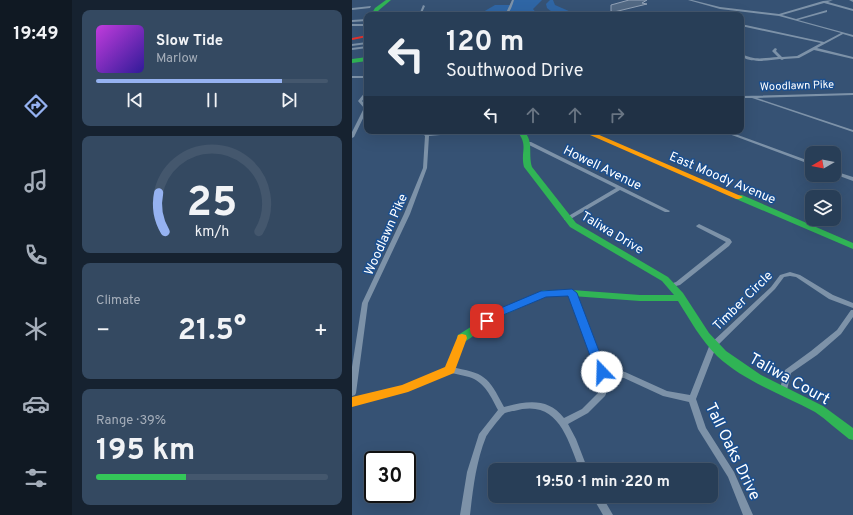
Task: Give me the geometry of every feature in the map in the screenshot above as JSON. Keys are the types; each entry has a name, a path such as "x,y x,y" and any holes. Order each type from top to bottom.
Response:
{"main road":[{"path":"372,11 383,6"},
{"path":"352,39 364,37"},
{"path":"524,134 530,143"},
{"name":"East Moody Avenue","path":"591,134 853,246"},
{"name":"Taliwa Drive","path":"530,143 525,159 528,167 567,219 579,228 657,273 672,285 698,326 713,346"},
{"path":"352,402 404,389 450,370 462,338 500,313 544,294 572,293 640,298 680,298"},
{"name":"Taliwa Court","path":"713,346 744,371 782,392 821,410 853,435"}],"street":[{"path":"507,12 513,0"},
{"path":"689,0 720,8 779,15 842,34 852,35"},
{"path":"779,15 823,1 832,0"},
{"path":"823,1 853,10"},
{"path":"421,12 424,6"},
{"path":"352,9 372,11"},
{"path":"795,20 826,11"},
{"path":"352,21 364,20"},
{"path":"352,25 364,25"},
{"path":"744,26 824,43"},
{"path":"744,57 755,60 798,57 842,34"},
{"path":"352,45 364,43"},
{"path":"352,49 364,48"},
{"path":"775,49 774,51 782,59"},
{"path":"815,49 853,58"},
{"path":"352,77 364,77"},
{"name":"Woodlawn Pike","path":"744,97 853,94"},
{"path":"364,96 360,101 364,106"},
{"path":"749,97 853,131"},
{"path":"352,137 364,113"},
{"name":"Woodlawn Pike","path":"352,393 365,303 407,214 425,168 427,134"},
{"path":"731,134 805,161"},
{"name":"Howell Avenue","path":"530,143 667,211"},
{"path":"841,175 853,179"},
{"path":"567,219 620,188"},
{"path":"672,285 678,284 729,242 728,240 698,226"},
{"name":"Timber Circle","path":"713,346 773,288 782,276 790,274 798,276 831,297 853,306"},
{"path":"564,422 585,411 602,394 602,372 572,293"},
{"path":"782,392 788,372 839,332 853,312"},
{"path":"352,333 360,332"},
{"path":"692,399 713,346"},
{"path":"450,370 472,374 487,382 502,411"},
{"name":"Tall Oaks Drive","path":"602,372 625,375 666,394 692,399 702,428 731,474 748,515"},
{"path":"465,515 471,472 483,434 502,411 516,405 536,404 552,409 564,422 581,463"},
{"path":"601,503 608,515"}],"shaded area":[{"path":"512,0 542,0 533,9 536,12 483,12 495,5 510,5"},
{"path":"550,0 553,0 555,5 571,12 552,12 547,8 546,4"}],"building":[{"path":"629,0 647,0 642,3 647,4 614,12 611,11 611,5"}],"traffic: fast":[{"path":"375,12 389,0"},
{"path":"352,61 364,59"},
{"path":"522,134 528,144 526,156 528,167 573,225 665,279 680,296 713,346 733,363 757,378 819,409 853,435"},
{"path":"739,197 853,246"},
{"path":"462,338 500,313 544,293 572,293 640,298 680,298"}],"traffic: slow":[{"path":"591,134 739,197"},
{"path":"352,402 404,389 450,370 462,338"}],"traffic: jam":[{"path":"352,39 364,37"}],"route":[{"path":"487,321 500,313 544,294 572,293 602,372"}]}
